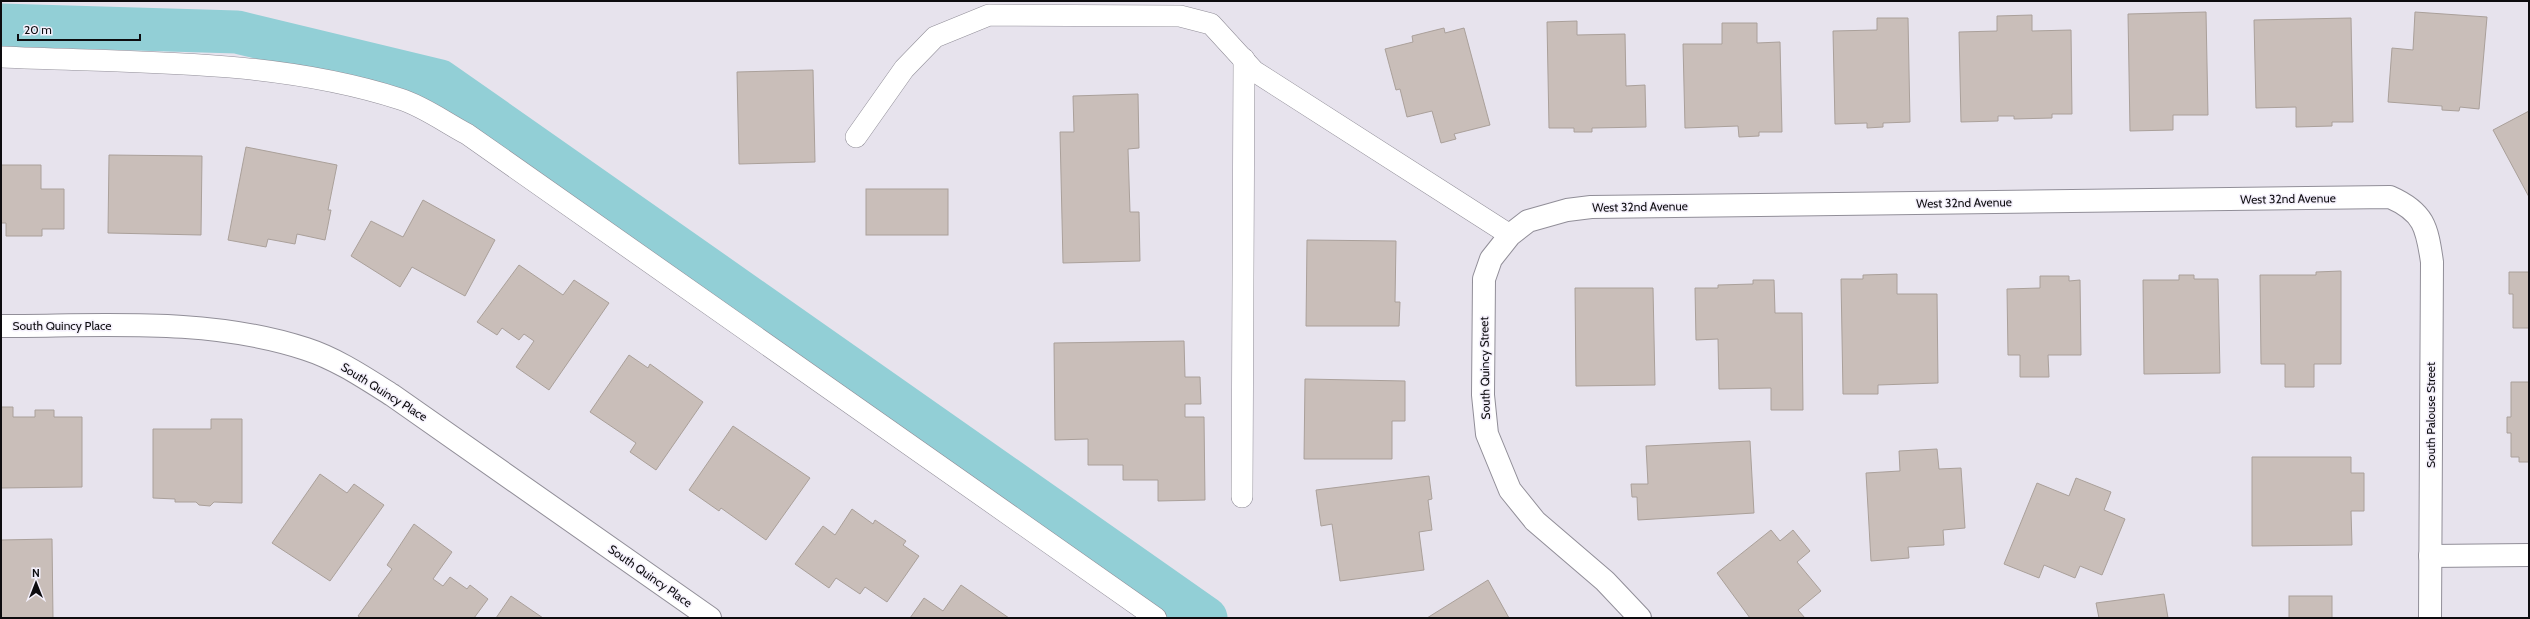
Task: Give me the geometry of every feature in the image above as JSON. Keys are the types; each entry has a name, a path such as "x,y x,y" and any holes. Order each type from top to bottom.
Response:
{"street":[{"name":"West 32nd Avenue","path":"1510,235 1528,221 1567,210 1591,207 2390,198 2409,206 2417,216"},
{"name":"South Palouse Street","path":"2417,216 2427,230 2432,262 2430,618"},
{"name":"South Quincy Street","path":"1510,235 1491,258 1484,279 1483,396 1487,434 1510,490 1535,521 1605,581 1640,618"},
{"name":"South Quincy Place","path":"1,326 183,326 249,334 307,349 353,370 392,395 710,618"},
{"path":"2430,556 2529,555"}],"lane":[{"path":"856,137 904,69 935,37 989,15 1180,16 1211,24 1254,71 1510,235"},
{"path":"1,57 242,68 302,75 401,99 467,134 1156,618"},
{"path":"1242,497 1244,59"}],"building":[{"path":"2206,12 2208,115 2173,115 2173,130 2130,131 2128,14"},
{"path":"2415,12 2487,17 2479,109 2460,107 2459,111 2442,110 2442,106 2388,102 2392,48 2413,50"},
{"path":"2032,15 2032,31 2071,30 2072,114 2052,114 2052,118 2014,119 2014,116 1998,116 1998,121 1961,122 1959,32 1997,31 1997,16"},
{"path":"1877,18 1908,18 1910,122 1883,123 1883,127 1867,128 1867,123 1835,124 1833,31 1877,30"},
{"path":"2351,18 2353,122 2332,122 2332,126 2296,127 2296,107 2256,108 2254,20"},
{"path":"1577,21 1577,35 1625,34 1626,86 1645,85 1646,127 1592,128 1592,132 1574,132 1574,128 1549,128 1547,22"},
{"path":"1722,23 1757,23 1757,43 1780,42 1782,132 1759,132 1759,136 1739,137 1738,126 1685,128 1683,44 1722,44"},
{"path":"1444,28 1445,33 1464,28 1490,125 1454,134 1456,139 1441,143 1432,111 1407,117 1400,89 1396,90 1385,49 1413,42 1412,36"},
{"path":"813,70 815,162 739,164 737,72"},
{"path":"1138,94 1139,148 1128,149 1130,212 1139,212 1140,261 1063,263 1060,132 1074,132 1073,96"},
{"path":"2529,111 2529,197 2493,130"},
{"path":"246,147 337,165 328,210 331,210 325,240 297,234 295,244 268,239 266,247 228,240"},
{"path":"109,155 202,156 201,235 108,233"},
{"path":"1,165 41,165 41,189 64,189 64,229 42,229 42,236 6,236 6,223 1,223"},
{"path":"866,189 948,189 948,235 866,235"},
{"path":"423,200 495,240 465,296 412,267 400,287 351,256 371,221 403,237"},
{"path":"1307,240 1396,241 1395,302 1400,302 1399,326 1306,326"},
{"path":"519,265 563,295 574,280 609,303 549,390 516,367 534,341 524,334 519,340 502,328 497,335 477,322"},
{"path":"2341,271 2341,364 2314,364 2314,387 2285,387 2285,364 2261,364 2260,275 2316,275 2316,272"},
{"path":"2509,272 2529,272 2529,328 2513,328 2513,294 2509,294"},
{"path":"1897,274 1897,294 1937,294 1938,383 1878,385 1878,394 1843,394 1841,279 1863,279 1863,275"},
{"path":"2179,275 2194,275 2194,279 2218,279 2220,373 2144,374 2143,280 2179,280"},
{"path":"2040,276 2069,276 2069,281 2080,280 2081,355 2048,355 2049,377 2020,377 2020,355 2008,355 2007,289 2040,288"},
{"path":"1753,280 1774,280 1775,313 1802,313 1803,410 1771,410 1771,388 1719,389 1718,339 1696,340 1695,288 1718,288 1718,285 1753,284"},
{"path":"1575,288 1653,288 1655,385 1576,386"},
{"path":"1184,341 1185,377 1200,377 1201,404 1185,404 1185,417 1204,417 1205,500 1158,501 1158,480 1123,480 1123,465 1088,465 1088,439 1055,440 1054,343"},
{"path":"629,355 648,368 650,364 703,402 656,470 630,452 636,443 590,412"},
{"path":"1305,379 1405,381 1405,421 1392,421 1392,459 1304,459"},
{"path":"2511,382 2529,382 2529,462 2519,462 2519,457 2511,457 2511,433 2507,433 2507,417 2511,417"},
{"path":"1,407 13,407 13,417 35,417 35,410 54,410 54,417 82,417 82,487 1,488"},
{"path":"211,419 242,419 242,503 214,502 210,506 199,505 196,502 175,502 175,499 153,498 153,429 211,429"},
{"path":"733,426 810,478 766,540 721,508 719,511 689,490"},
{"path":"1750,441 1754,513 1638,520 1637,497 1632,497 1631,484 1648,484 1646,446"},
{"path":"1937,449 1939,469 1961,468 1965,528 1943,530 1944,545 1908,547 1909,558 1871,561 1866,473 1900,471 1899,451"},
{"path":"2252,457 2351,457 2351,473 2364,473 2364,511 2351,511 2352,545 2252,546"},
{"path":"320,474 347,493 354,484 384,505 330,581 272,543"},
{"path":"1429,476 1432,499 1428,500 1432,530 1419,532 1424,570 1340,581 1332,524 1321,526 1316,490"},
{"path":"2076,478 2111,492 2104,510 2125,519 2102,575 2080,566 2075,578 2044,565 2039,578 2004,564 2037,483 2069,496"},
{"path":"852,509 873,524 875,520 906,541 903,545 919,556 887,602 865,587 860,594 836,578 829,588 795,564 823,526 835,535"},
{"path":"414,524 452,552 433,579 443,586 450,577 467,589 470,585 488,599 474,618 361,618 358,616 392,569 387,565"},
{"path":"1771,530 1780,541 1793,530 1810,551 1797,562 1821,591 1798,610 1805,618 1750,618 1717,573"},
{"path":"52,539 53,618 1,618 1,540"},
{"path":"1488,580 1509,618 1427,618"},
{"path":"961,585 1009,618 910,618 924,598 943,611"},
{"path":"2164,594 2168,618 2099,618 2096,603"},
{"path":"511,596 543,618 496,618"},
{"path":"2289,596 2332,596 2332,618 2289,618"}],"waterway":[{"path":"1,25 237,32 440,81 1206,618"}]}
